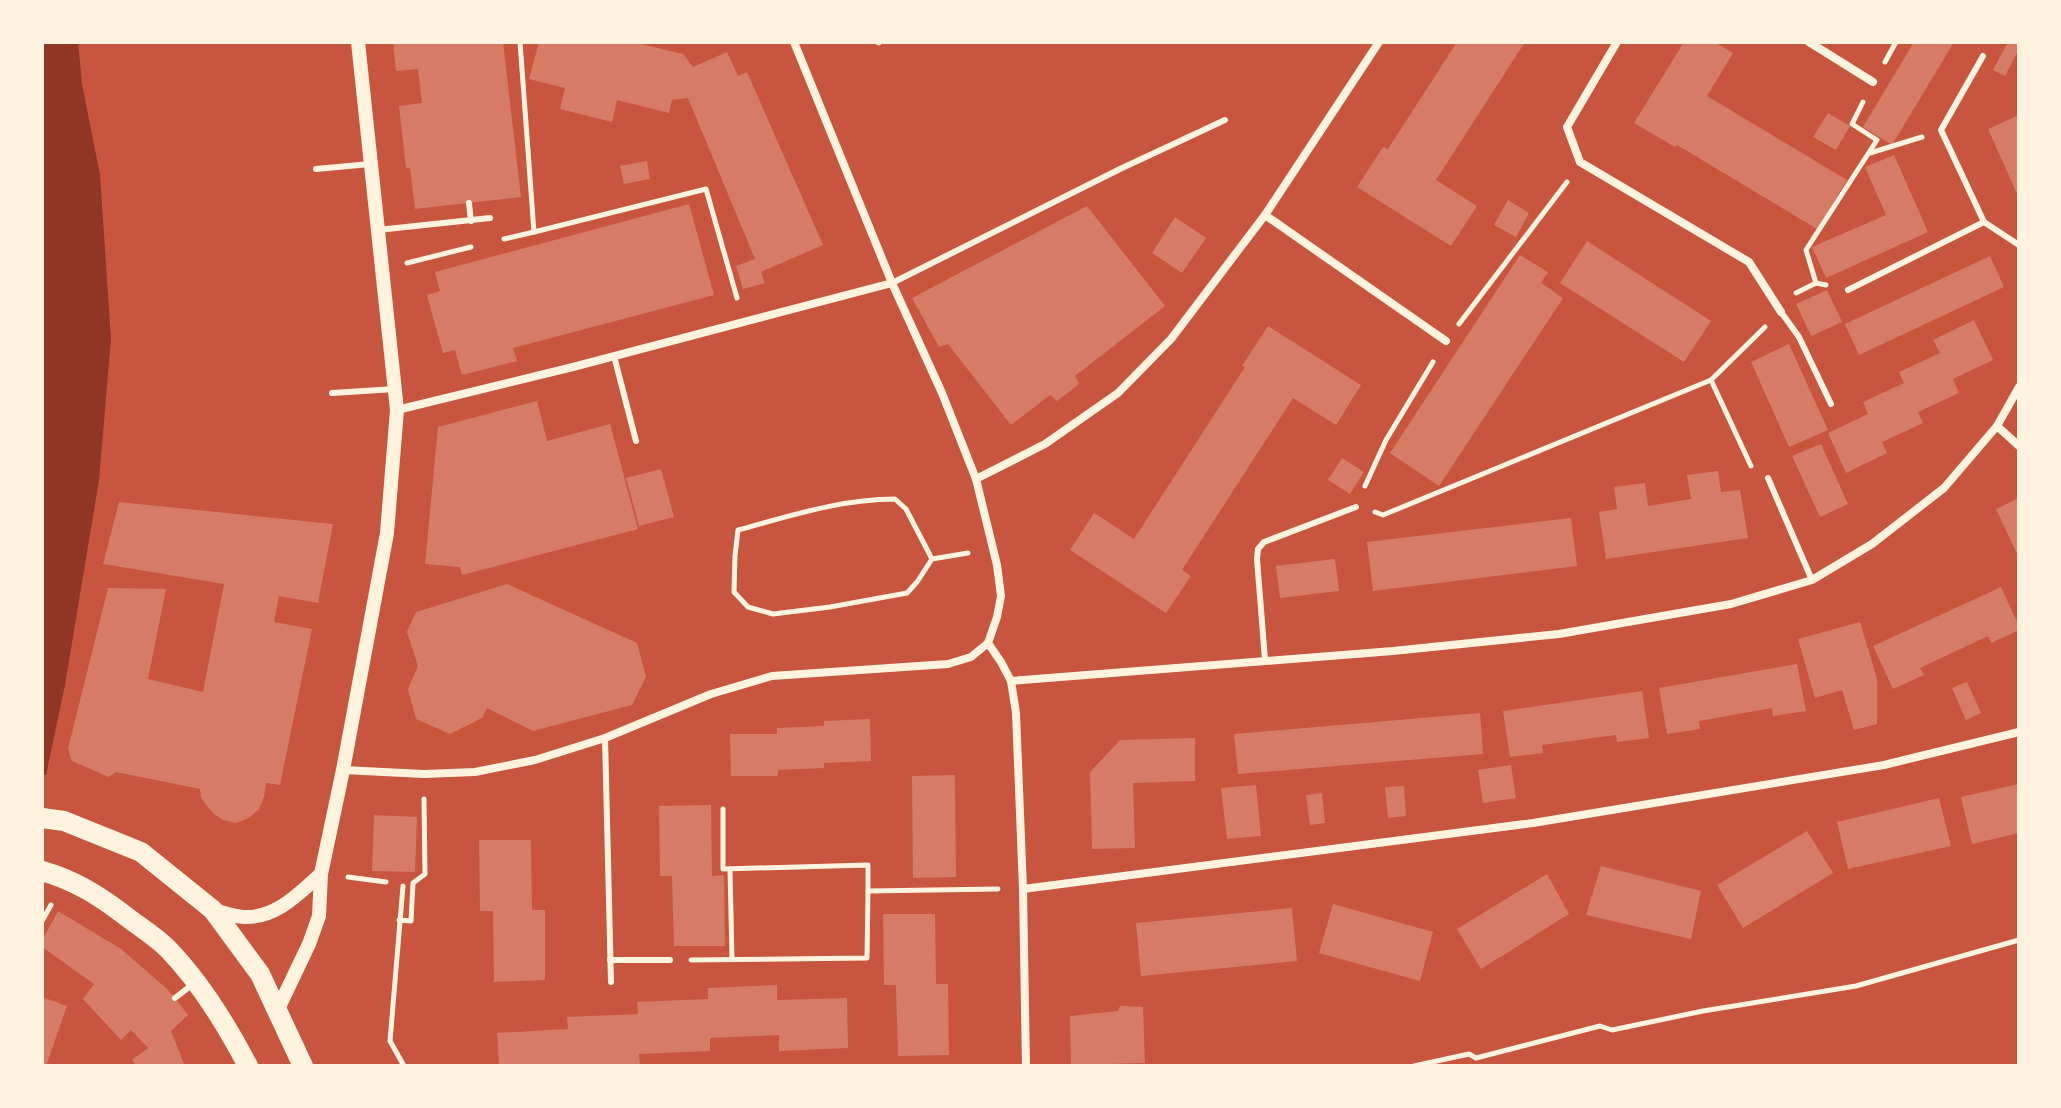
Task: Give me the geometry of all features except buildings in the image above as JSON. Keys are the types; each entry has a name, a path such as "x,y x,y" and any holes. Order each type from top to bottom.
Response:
{"main road":[{"path":"42,818 64,821 141,852 213,910 260,974 303,1066"},
{"path":"42,871 84,886 165,946 196,982 228,1028 248,1066"}],"street":[{"path":"278,1009 319,916 321,874 387,533 397,410 358,42"},
{"path":"343,770 424,774 475,772 535,760 605,738 711,694 772,676 948,664 971,657 988,643 1001,596 976,479 794,42"},
{"path":"976,479 1045,444 1118,393 1171,339 1265,215 1379,42"},
{"path":"1617,42 1567,127 1580,162 1749,262 1781,312"},
{"path":"1809,42 1873,82"},
{"path":"1265,215 1446,341"},
{"path":"397,410 892,283"},
{"path":"1011,681 1393,651 1559,634 1731,604 1812,580 1872,544 1944,488 1997,426 2019,387"},
{"path":"1997,426 2019,446"},
{"path":"988,643 1011,681 1016,713 1026,1066"},
{"path":"1023,889 1549,821 1884,765 2019,732"},
{"path":"213,910 245,917 265,914 284,906 321,874"}],"lane":[{"path":"1983,56 1941,130 1984,222 2019,245"},
{"path":"892,283 1225,120"},
{"path":"316,169 370,164"},
{"path":"469,203 471,221"},
{"path":"378,230 490,218"},
{"path":"1848,290 1984,222"},
{"path":"1781,312 1799,337 1831,404"},
{"path":"614,356 636,441"},
{"path":"332,393 395,389"},
{"path":"1768,478 1812,580"},
{"path":"1265,660 1258,549 1264,542 1356,507"},
{"path":"605,738 611,982"},
{"path":"610,960 670,960"},
{"path":"175,998 196,982"}],"path":[{"path":"520,42 534,232"},
{"path":"1816,283 1806,250 1877,140 1852,124 1896,42"},
{"path":"1869,153 1941,130"},
{"path":"491,242 706,189 744,322"},
{"path":"428,258 455,251"},
{"path":"1356,507 1383,515 1711,380 1781,312 1793,295 1816,283 1848,290"},
{"path":"1711,380 1755,475 1768,478"},
{"path":"932,559 906,509 895,499 866,499 738,530 734,592 748,607 773,614 830,607 907,593 932,559 993,550"},
{"path":"399,920 411,921 413,883 425,874 424,774"},
{"path":"670,960 867,958 868,865 723,869 723,809"},
{"path":"730,869 732,959"},
{"path":"321,874 386,882"},
{"path":"403,886 390,1041 404,1066"},
{"path":"868,891 1023,889"},
{"path":"42,921 46,913"},
{"path":"1414,1066 1469,1054 1476,1058 1600,1026 1612,1030 1703,1011 1856,986 2019,940"}],"shaded area":[{"path":"42,42 78,42 82,84 100,175 111,339 99,480 65,685 46,775 42,775"}]}
